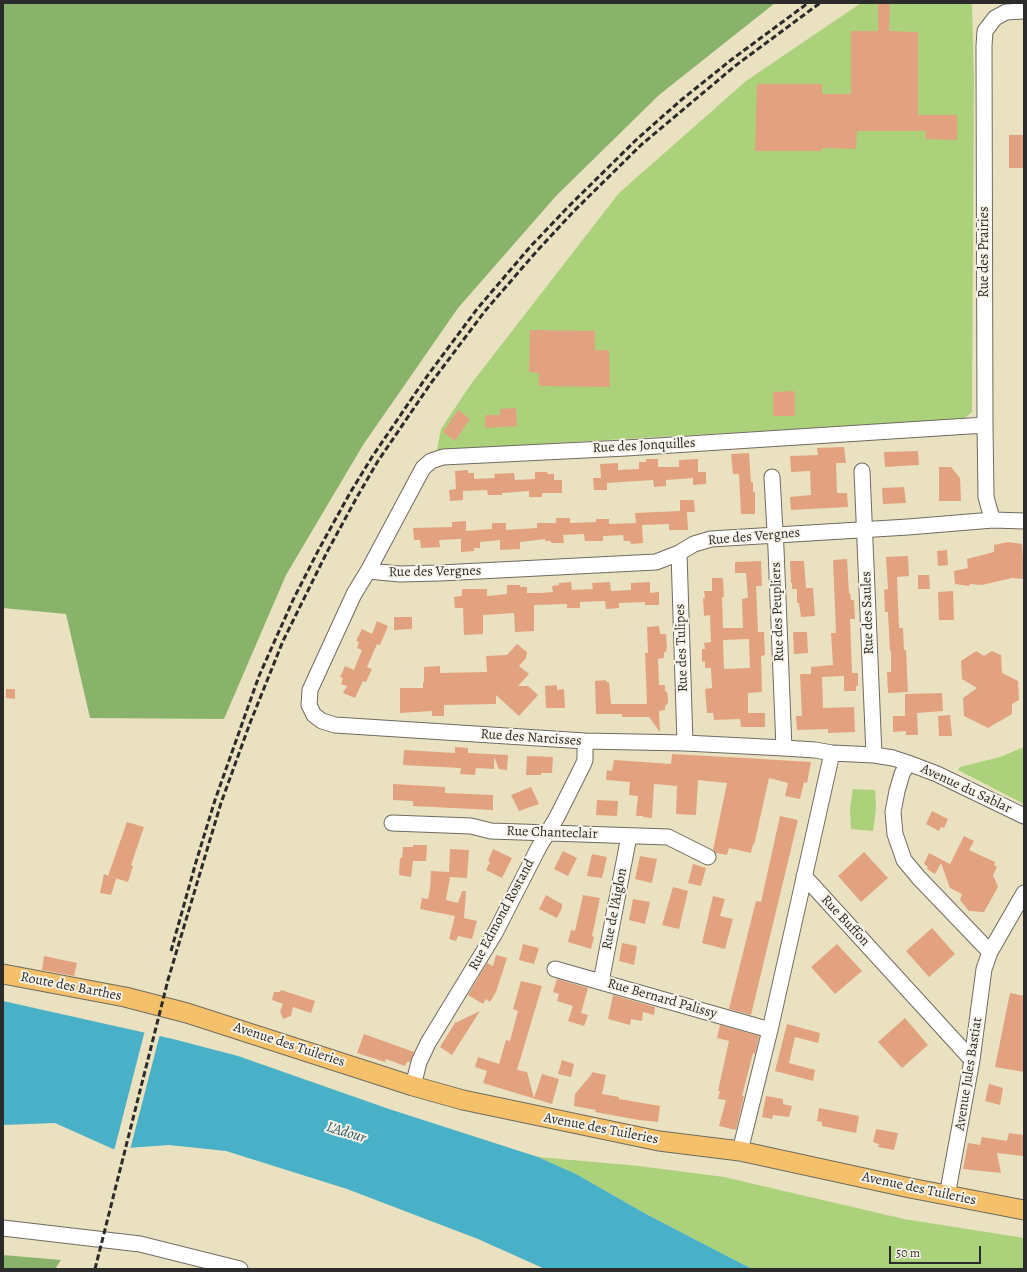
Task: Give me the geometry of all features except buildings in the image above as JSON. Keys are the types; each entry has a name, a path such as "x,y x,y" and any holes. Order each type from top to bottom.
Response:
{"main road":[{"name":"Route des Barthes","path":"3,974 138,1001 187,1013"},
{"name":"Avenue des Tuileries","path":"187,1013 413,1086 463,1100 660,1141 740,1151 948,1196 1024,1210"}],"street":[{"name":"Rue des Prairies","path":"993,520 986,497 984,46 985,31 995,18 1006,12 1024,11"},
{"name":"Rue des Jonquilles","path":"368,571 424,468 431,461 443,457 633,447 985,425"},
{"name":"Rue des Saules","path":"862,471 874,755"},
{"name":"Rue des Peupliers","path":"772,477 784,748"},
{"name":"Rue des Vergnes","path":"368,571 400,574 440,574 656,562 679,553 694,544 711,539 993,520 1024,521"},
{"name":"Rue des Tulipes","path":"679,553 685,743"},
{"name":"Rue des Narcisses","path":"368,571 354,594 310,690 309,705 314,715 322,721 335,725 585,741 685,743 815,750 832,753 874,755 908,762"},
{"name":"Rue Edmond Rostand","path":"413,1086 419,1062 428,1043 495,933 583,765 585,760 585,741"},
{"path":"740,1151 770,1030 832,753"},
{"path":"908,762 902,774 893,812 895,834 904,860 918,878 990,952"},
{"name":"Avenue du Sablar","path":"908,762 937,774 1024,816"},
{"name":"Rue Chanteclair","path":"392,823 471,826 491,831 668,837 708,857"},
{"name":"Rue de l'Aiglon","path":"601,982 630,836"},
{"name":"Rue Buffon","path":"804,876 972,1060"},
{"name":"Avenue Jules Bastiat","path":"948,1196 972,1060 984,969 990,952 1024,893"},
{"name":"Rue Bernard Palissy","path":"555,969 770,1030"},
{"path":"3,1228 140,1244 240,1269"}],"green space":[{"path":"3,3 775,3 659,95 556,196 458,308 363,445 286,575 224,719 90,718 66,614 3,608"},
{"path":"861,3 972,3 974,82 972,412 964,419 437,450 441,429 471,384 619,193 746,81"},
{"path":"1024,747 1024,804 958,770 960,767 1000,757"},
{"path":"853,789 875,790 876,809 873,831 851,829 850,808"},
{"path":"538,1157 639,1166 724,1177 904,1219 1024,1238 1024,1269 752,1269 646,1214 576,1174"},
{"path":"3,1255 61,1260 55,1269 3,1269"}],"water":[{"name":"L'Adour","path":"3,1001 173,1039 238,1056 389,1109 538,1157 576,1174 646,1214 752,1269 545,1269 478,1239 347,1189 226,1151 169,1145 113,1149 55,1123 3,1125"}],"pier":[{"path":"145,1030 160,1034 130,1150 114,1151"}],"railway":[{"path":"171,951 215,800 259,676 293,600 319,549 372,457 425,379 477,309 530,247 568,207 636,140 680,101 731,60 808,3"},
{"path":"95,1269 168,980 221,803 250,723 283,641 327,552 357,497 378,461 431,383 485,311 574,211 641,145 735,66 820,3"}]}
